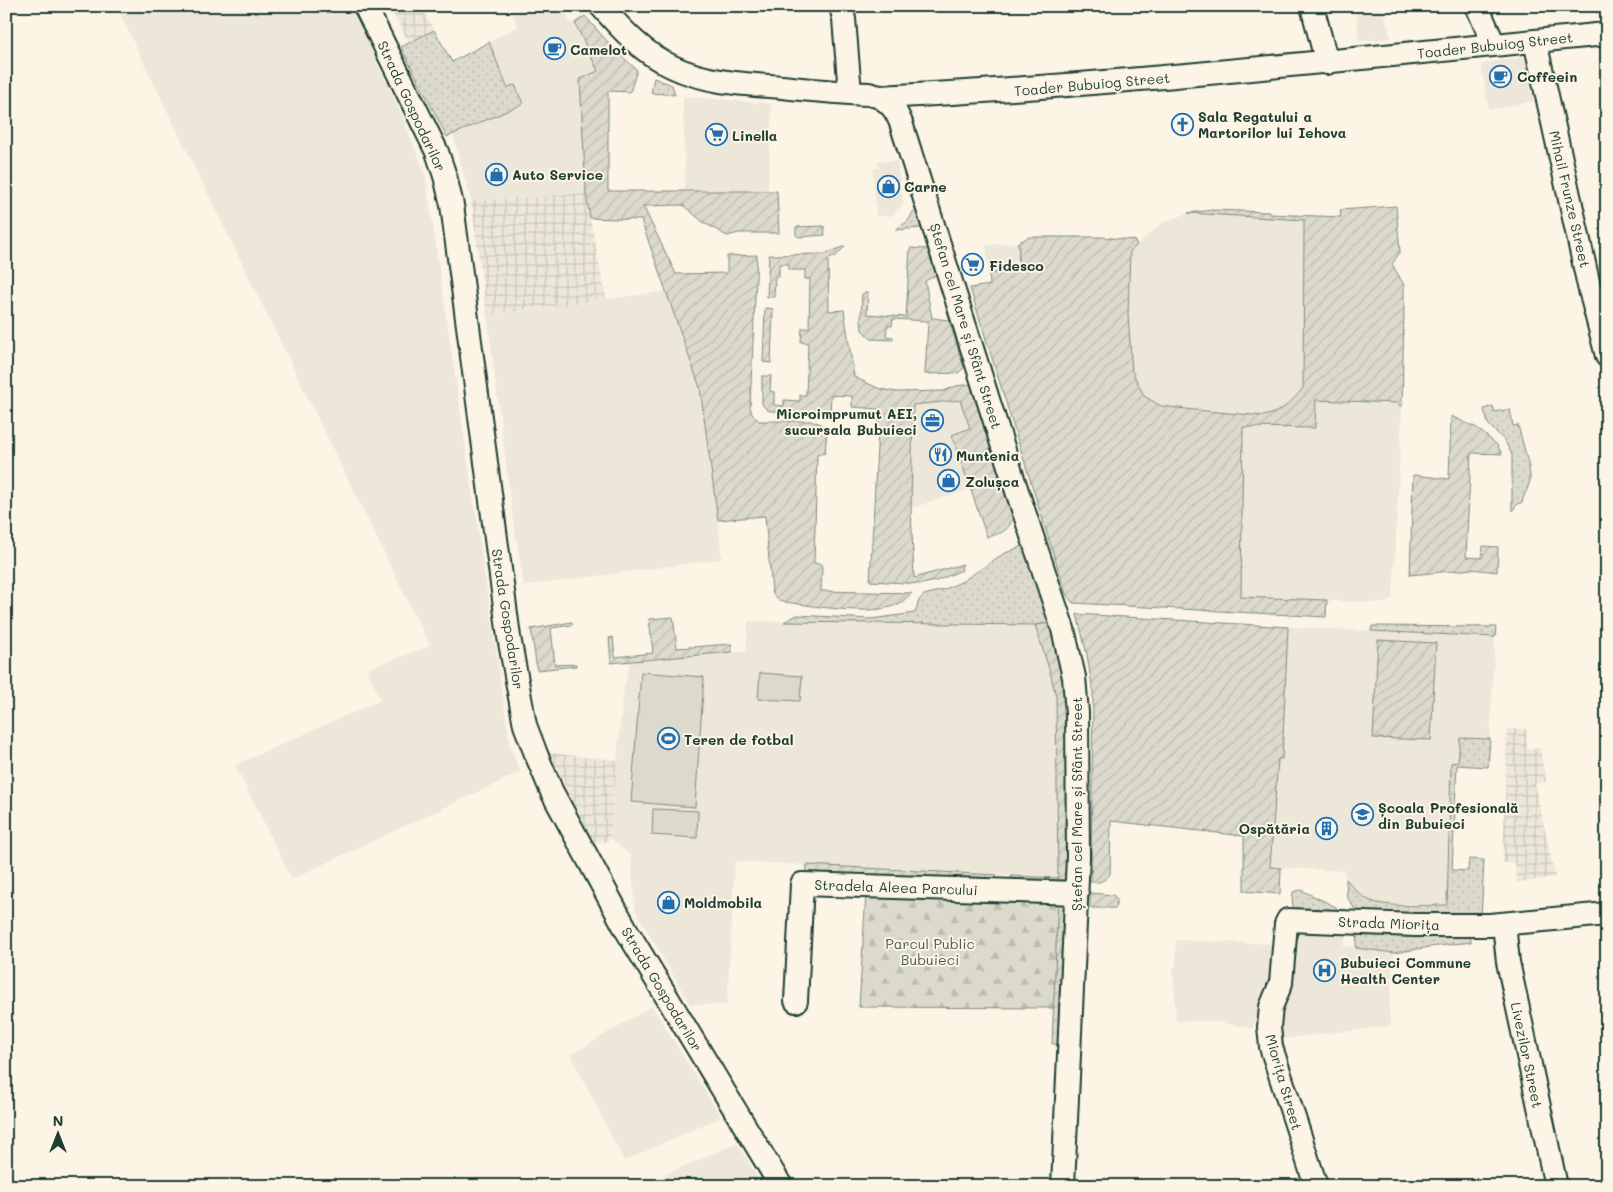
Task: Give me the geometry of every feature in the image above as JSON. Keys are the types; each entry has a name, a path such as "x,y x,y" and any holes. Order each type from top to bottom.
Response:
{"street":[{"name":"Strada Gospodarilor","path":"365,6 437,152 448,186 509,637 525,725 552,792 627,931 781,1186"},
{"name":"Toader Bubuiog Street","path":"601,6 631,39 651,54 672,67 699,77 752,85 869,94 880,98 1026,90 1327,63 1607,34"},
{"path":"841,6 844,19 850,93"},
{"path":"1312,6 1327,63"},
{"path":"1477,6 1494,45"},
{"name":"Mihail Frunze Street","path":"1534,41 1589,286 1607,356"},
{"name":"Ștefan cel Mare și Sfânt Street","path":"880,98 889,102 895,109 901,123 1065,637 1074,677 1077,714 1077,893 1063,1186"},
{"name":"Stradela Aleea Parcului","path":"796,1001 802,884 1077,893"},
{"path":"1497,925 1607,914"},
{"name":"Miorița Street","path":"1316,1186 1271,1047 1268,1027 1272,1007 1281,982 1286,924 1288,920 1415,925 1497,925"},
{"name":"Livezilor Street","path":"1497,925 1508,962 1556,1186"}],"shaded area":[{"path":"116,6 350,6 398,106 425,173 510,745 520,772 292,879 235,765 381,700 367,669 430,646"},
{"path":"389,6 421,6 434,30 409,43"},
{"path":"510,6 562,6 570,23 575,23 598,71 580,79 586,193 471,201 453,134 523,104 507,87 489,42 518,26"},
{"path":"1382,7 1391,38 1359,41 1356,12"},
{"path":"1523,57 1526,61 1534,101 1489,110 1481,64"},
{"path":"683,96 772,104 768,191 685,192"},
{"path":"878,161 897,161 903,204 891,216 876,216 873,169 879,168"},
{"path":"586,193 606,299 487,315 471,201"},
{"path":"1188,213 1304,219 1303,388 1291,403 1274,415 1263,416 1161,406 1144,396 1132,372 1128,315 1131,250 1163,222"},
{"path":"1017,243 1019,246 1018,268 989,274 986,245"},
{"path":"667,291 700,388 715,489 722,559 524,586 513,519 487,315"},
{"path":"960,400 970,428 952,435 971,489 911,508 913,405"},
{"path":"1316,400 1397,403 1402,407 1393,597 1386,603 1241,597 1243,427 1315,428"},
{"path":"748,621 1035,625 1056,696 1058,879 735,861 727,1005 690,1004 635,908 631,856 610,838 623,693 630,661 717,652 746,652"},
{"name":"Școala Profesională din Bubuieci","path":"1288,627 1495,637 1490,739 1460,738 1458,763 1451,763 1447,905 1383,904 1370,901 1357,891 1346,879 1344,871 1270,867 1278,758 1282,758"},
{"path":"1507,729 1527,729 1527,749 1540,748 1546,782 1535,784 1555,877 1517,883 1515,863 1503,863"},
{"path":"549,753 617,760 610,838 605,842 593,841"},
{"name":"Bubuieci Commune Health Center","path":"1290,931 1345,934 1344,946 1394,953 1389,1012 1391,1026 1279,1039 1280,1002"},
{"path":"1176,940 1277,944 1278,966 1266,989 1252,1028 1211,1021 1176,1021 1173,967 1176,966"},
{"path":"652,1006 721,1117 624,1161 571,1055"},
{"path":"737,1143 763,1186 640,1186"}],"green space":[{"path":"585,16 613,48 637,70 630,92 608,91 608,191 777,191 779,233 739,233 727,236 703,222 683,205 643,206 676,274 727,273 727,256 757,255 750,407 752,414 759,421 810,421 819,423 827,430 825,453 817,455 814,563 822,564 821,591 912,593 900,603 875,610 859,610 779,601 772,592 765,516 718,520 700,388 641,220 590,218 586,193 580,79 598,71 575,23"},
{"path":"434,30 452,62 489,42 507,87 515,85 523,104 447,137 401,47"},
{"path":"654,78 672,85 675,95 651,93"},
{"path":"1396,206 1400,252 1392,264 1404,285 1402,407 1397,403 1316,400 1315,428 1243,427 1241,597 1327,600 1326,617 1073,603 1066,594 970,288 990,285 989,274 1018,268 1019,246 1017,243 1029,237 1101,237 1134,240 1137,245 1130,251 1128,315 1132,371 1144,396 1161,406 1269,415 1286,406 1303,388 1304,220 1188,213 1212,210 1341,217 1340,210"},
{"path":"916,211 921,228 895,230 908,221 913,212"},
{"path":"824,226 825,235 799,237 796,235 796,227"},
{"path":"845,246 836,256 828,259 829,311 844,310 854,377 880,389 897,392 944,391 956,386 972,384 1012,515 1008,528 1001,533 987,537 952,435 970,428 960,400 913,405 911,508 914,578 963,564 962,570 936,581 922,584 870,581 879,409 852,407 852,396 831,395 830,414 771,411 767,410 762,404 762,376 771,376 770,391 774,392 774,405 784,406 784,400 800,401 800,395 806,395 808,343 801,342 802,328 809,328 810,279 805,279 805,270 789,270 789,264 779,264 779,277 775,277 774,297 767,297 769,255 824,254"},
{"path":"910,248 928,249 936,275 925,281 932,318 949,320 964,368 958,373 925,374 928,321 893,319 892,326 887,326 886,336 893,337 893,340 871,339 862,330 862,294 868,292 867,314 906,317"},
{"path":"765,308 773,309 771,363 763,362"},
{"path":"1493,406 1495,412 1510,409 1513,426 1518,425 1529,468 1530,480 1522,503 1518,503 1512,511 1512,455 1505,441 1488,424 1484,409"},
{"path":"1451,416 1477,428 1497,445 1502,454 1471,453 1466,557 1482,558 1483,546 1498,547 1497,572 1472,569 1410,575 1413,475 1449,479"},
{"path":"1025,545 1052,623 1035,625 784,622 797,615 871,619 915,613 919,600 924,595 943,590 963,581 1003,554"},
{"path":"1077,614 1288,627 1282,759 1278,759 1270,867 1281,868 1280,894 1244,891 1244,836 1111,821 1110,874 1102,881 1091,882 1093,692 1087,655"},
{"path":"673,617 677,648 732,644 732,652 611,663 609,638 613,637 615,657 653,653 649,619"},
{"path":"572,622 572,625 551,628 555,665 576,664 576,666 537,670 531,629"},
{"path":"1052,623 1059,650 1068,710 1067,879 1065,885 1014,887 1011,876 1058,878 1056,696 1035,625"},
{"path":"1372,626 1496,627 1495,637 1371,631"},
{"path":"1378,640 1436,643 1431,740 1373,738"},
{"name":"Teren de fotbal","path":"641,672 704,677 695,807 631,802"},
{"path":"760,673 802,676 800,701 758,699"},
{"path":"1460,738 1490,739 1488,767 1457,765 1452,870 1468,871 1469,859 1484,860 1481,920 1360,917 1347,897 1346,879 1362,896 1376,903 1406,906 1447,905 1451,763 1458,762"},
{"path":"653,809 698,811 697,838 652,835"},
{"path":"807,865 997,875 995,882 806,873"},
{"path":"1301,890 1336,907 1338,911 1299,913 1293,906 1292,901 1293,892"},
{"name":"Parcul Public Bubuieci","path":"866,893 1058,899 1054,1008 859,1007"},
{"path":"1090,893 1113,895 1117,899 1116,908 1090,908"},
{"path":"1058,899 1069,900 1062,1044 1052,1044"},
{"path":"1470,930 1471,942 1394,953 1356,948 1357,932"}],"place":[{"name":"Camelot","path":"554,49"},
{"name":"Coffeein","path":"1501,76"},
{"name":"Sala Regatului a Martorilor lui Iehova","path":"1182,124"},
{"name":"Linella","path":"716,135"},
{"name":"Auto Service","path":"496,174"},
{"name":"Carne","path":"888,186"},
{"name":"Fidesco","path":"973,265"},
{"name":"Microimprumut AEI, sucursala Bubuieci","path":"933,421"},
{"name":"Muntenia","path":"940,455"},
{"name":"Zolușca","path":"949,481"},
{"name":"Teren de fotbal","path":"668,739"},
{"name":"Școala Profesională din Bubuieci","path":"1362,815"},
{"name":"Ospătăria","path":"1326,828"},
{"name":"Moldmobila","path":"668,902"},
{"name":"Bubuieci Commune Health Center","path":"1324,970"}]}
